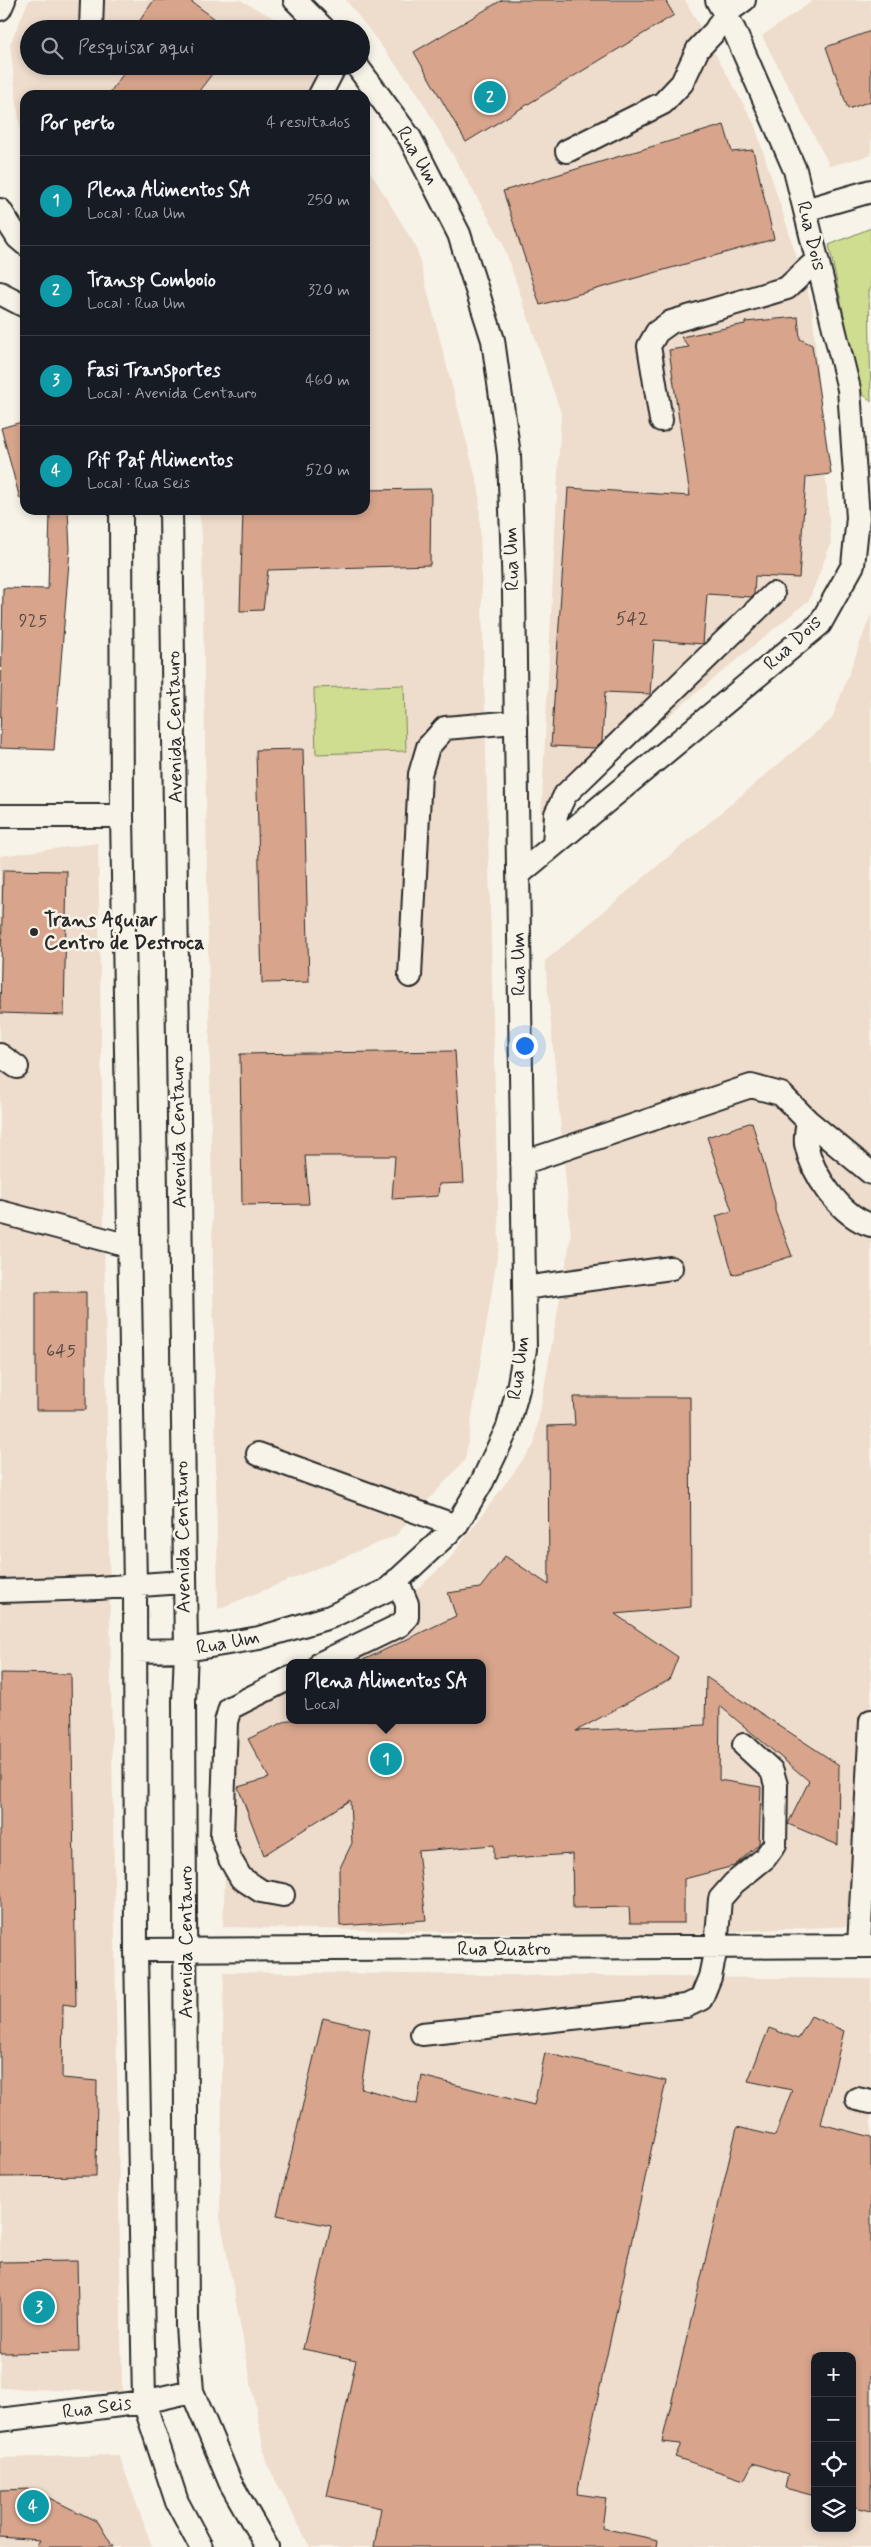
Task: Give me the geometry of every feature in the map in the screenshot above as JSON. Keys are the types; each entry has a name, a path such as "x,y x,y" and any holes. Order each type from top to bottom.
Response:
{"street":[{"path":"0,9 4,0"},
{"path":"91,20 92,0"},
{"path":"296,0 315,20"},
{"path":"567,151 663,103 672,96 682,84 698,49 715,31 721,7 744,0"},
{"name":"Rua Dois","path":"518,875 820,624 853,565 858,518 849,389 795,170 734,30 721,7"},
{"path":"323,90 330,75"},
{"name":"Rua Um","path":"135,1651 186,1650 259,1638 330,1617 387,1590 456,1526 482,1482 508,1427 518,1389 525,1349 516,722 509,455 493,340 459,234 410,138 364,75"},
{"path":"805,210 871,191"},
{"path":"0,210 20,240"},
{"path":"661,420 649,346 657,332 671,322 787,288 817,260"},
{"path":"0,293 20,303"},
{"path":"858,518 871,498"},
{"path":"121,515 122,816 135,1586 136,1950 144,2402 176,2502 200,2547"},
{"name":"Avenida Centauro","path":"171,515 183,1582 186,1650 184,1701 186,2326 192,2391 230,2482 267,2547"},
{"path":"554,845 556,814 565,795 773,594"},
{"path":"410,976 420,774 428,746 444,728 516,722"},
{"path":"0,816 122,816"},
{"path":"522,1163 751,1086 781,1094 808,1121 871,1173"},
{"path":"808,1121 806,1143 816,1173 845,1212 858,1221 871,1225"},
{"path":"0,1212 129,1246"},
{"path":"524,1288 671,1268"},
{"path":"258,1454 456,1526"},
{"path":"329,1659 400,1625 407,1617 407,1604 397,1580"},
{"path":"0,1591 135,1586 183,1582"},
{"path":"283,1895 261,1891 241,1878 230,1859 222,1836 226,1722 230,1708 286,1680"},
{"path":"865,1946 871,1721"},
{"path":"422,2034 686,2006 701,1999 710,1977 716,1948 720,1899 734,1883 765,1858 775,1844 777,1820 772,1771 744,1745"},
{"name":"Rua Quatro","path":"136,1950 865,1946"},
{"name":"Rua Seis","path":"0,2420 144,2402 192,2391"}],"shaded area":[{"path":"29,0 240,0 277,20 20,20"},
{"path":"346,0 685,0 754,123 812,305 831,543 809,600 541,821 561,413 502,241 417,92 370,31 370,20 361,20"},
{"path":"814,0 871,0 871,155 830,166 762,36"},
{"path":"20,21 20,75 312,75 321,90 20,90 20,129 10,44"},
{"path":"370,171 416,247 479,490 499,1245 465,1460 395,1536 218,1609 202,535 200,515 370,515"},
{"path":"871,614 871,1925 633,1936 223,1927 232,1710 286,1681 286,1724 486,1724 486,1659 328,1659 354,1645 448,1561 534,1445 571,1236 545,961 832,719"},
{"path":"98,843 122,2392 0,2388 0,856"},
{"path":"224,1972 871,1979 871,2547 310,2547 266,2462 220,2217"},
{"path":"119,2455 152,2547 0,2547 0,2458"}],"green space":[{"path":"871,228 871,289 869,291 871,401 860,392 829,245"},
{"path":"404,685 406,751 316,754 314,688"}],"building":[{"path":"154,0 189,0 217,20 140,20"},
{"path":"502,0 665,0 674,15 466,142 414,52"},
{"path":"871,31 871,101 848,109 826,47"},
{"path":"122,75 211,75 200,90 112,90"},
{"path":"724,125 732,152 753,150 774,239 540,305 503,191"},
{"path":"798,317 800,339 812,345 831,474 806,477 799,578 755,576 754,594 751,597 707,594 703,644 654,640 650,694 605,692 602,741 595,748 551,746 568,488 690,496 669,350 689,347 681,337 745,324 745,322"},
{"path":"20,422 20,499 1,428"},
{"path":"431,489 430,565 268,570 263,610 240,611 243,515 370,515 370,490"},
{"path":"50,515 68,515 70,549 54,750 0,748 3,588 48,589"},
{"path":"303,749 309,982 262,983 256,750"},
{"name":"Trans Aguiar Centro de Destroca","path":"3,870 67,871 64,1015 0,1013"},
{"path":"455,1051 464,1183 439,1184 438,1196 392,1199 395,1156 305,1156 309,1204 242,1205 240,1054"},
{"path":"752,1122 775,1203 775,1211 792,1256 733,1275 716,1216 732,1211 707,1137"},
{"path":"36,1292 86,1292 86,1410 36,1410"},
{"path":"573,1397 690,1397 691,1607 615,1614 678,1657 669,1680 576,1731 705,1725 706,1677 839,1765 838,1845 788,1824 809,1781 720,1706 719,1780 761,1787 759,1844 734,1866 684,1879 684,1923 630,1923 629,1907 573,1908 572,1854 494,1859 494,1845 418,1851 426,1920 340,1926 339,1870 352,1843 350,1800 264,1855 238,1787 269,1778 248,1739 286,1721 286,1724 486,1724 486,1659 365,1659 456,1616 448,1593 480,1588 505,1556 549,1585 548,1426 575,1425"},
{"path":"0,1673 71,1674 76,2006 63,2004 62,2078 97,2081 96,2176 0,2177"},
{"path":"811,2016 844,2031 821,2124 871,2137 871,2511 856,2507 856,2352 811,2352 811,2495 785,2488 788,2474 753,2463 744,2480 675,2457 681,2444 662,2442 737,2127 775,2136 792,2090 748,2081 769,2028 798,2039"},
{"path":"323,2018 370,2029 361,2088 417,2104 422,2076 534,2105 545,2053 666,2081 577,2494 606,2498 602,2528 658,2540 657,2547 374,2547 381,2508 327,2496 356,2360 303,2349 331,2226 277,2215"},
{"path":"77,2261 79,2352 0,2353 0,2262"},
{"path":"31,2489 98,2522 113,2547 36,2547 40,2540 0,2537 0,2490"}],"place":[{"name":"Transp Comboio","path":"490,97"},
{"name":"Trans Aguiar Centro de Destroca","path":"34,932"},
{"name":"Plena Alimentos SA","path":"386,1759"},
{"name":"Fasi Transportes","path":"39,2307"},
{"name":"Pif Paf Alimentos","path":"33,2506"}]}
